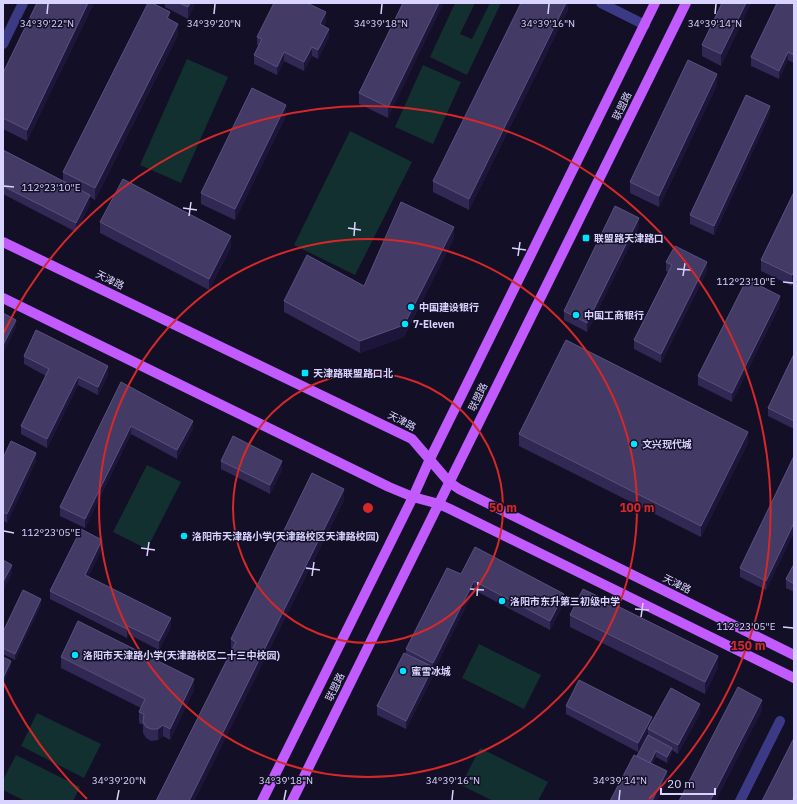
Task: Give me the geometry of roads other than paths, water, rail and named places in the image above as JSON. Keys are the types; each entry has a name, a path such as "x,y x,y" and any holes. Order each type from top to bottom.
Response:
{"main road":[{"name":"联盟路","path":"262,801 655,3"},
{"name":"联盟路","path":"292,801 686,3"},
{"name":"天津路","path":"3,242 412,439 449,482 459,489 794,655"},
{"path":"3,298 389,487 413,497 439,504 794,678"}],"street":[{"path":"3,44 23,3"},
{"path":"601,3 645,25"},
{"path":"740,801 780,721"}],"place":[{"name":"联盟路天津路口","path":"586,238"},
{"name":"中国建设银行","path":"411,307"},
{"name":"中国工商银行","path":"576,315"},
{"name":"7-Eleven","path":"405,324"},
{"name":"天津路联盟路口北","path":"305,373"},
{"name":"文兴现代城","path":"634,444"},
{"name":"洛阳市天津路小学(天津路校区天津路校园)","path":"184,536"},
{"name":"洛阳市东升第三初级中学","path":"502,601"},
{"name":"洛阳市天津路小学(天津路校区二十三中校园)","path":"75,655"},
{"name":"蜜雪冰城","path":"403,671"}]}
